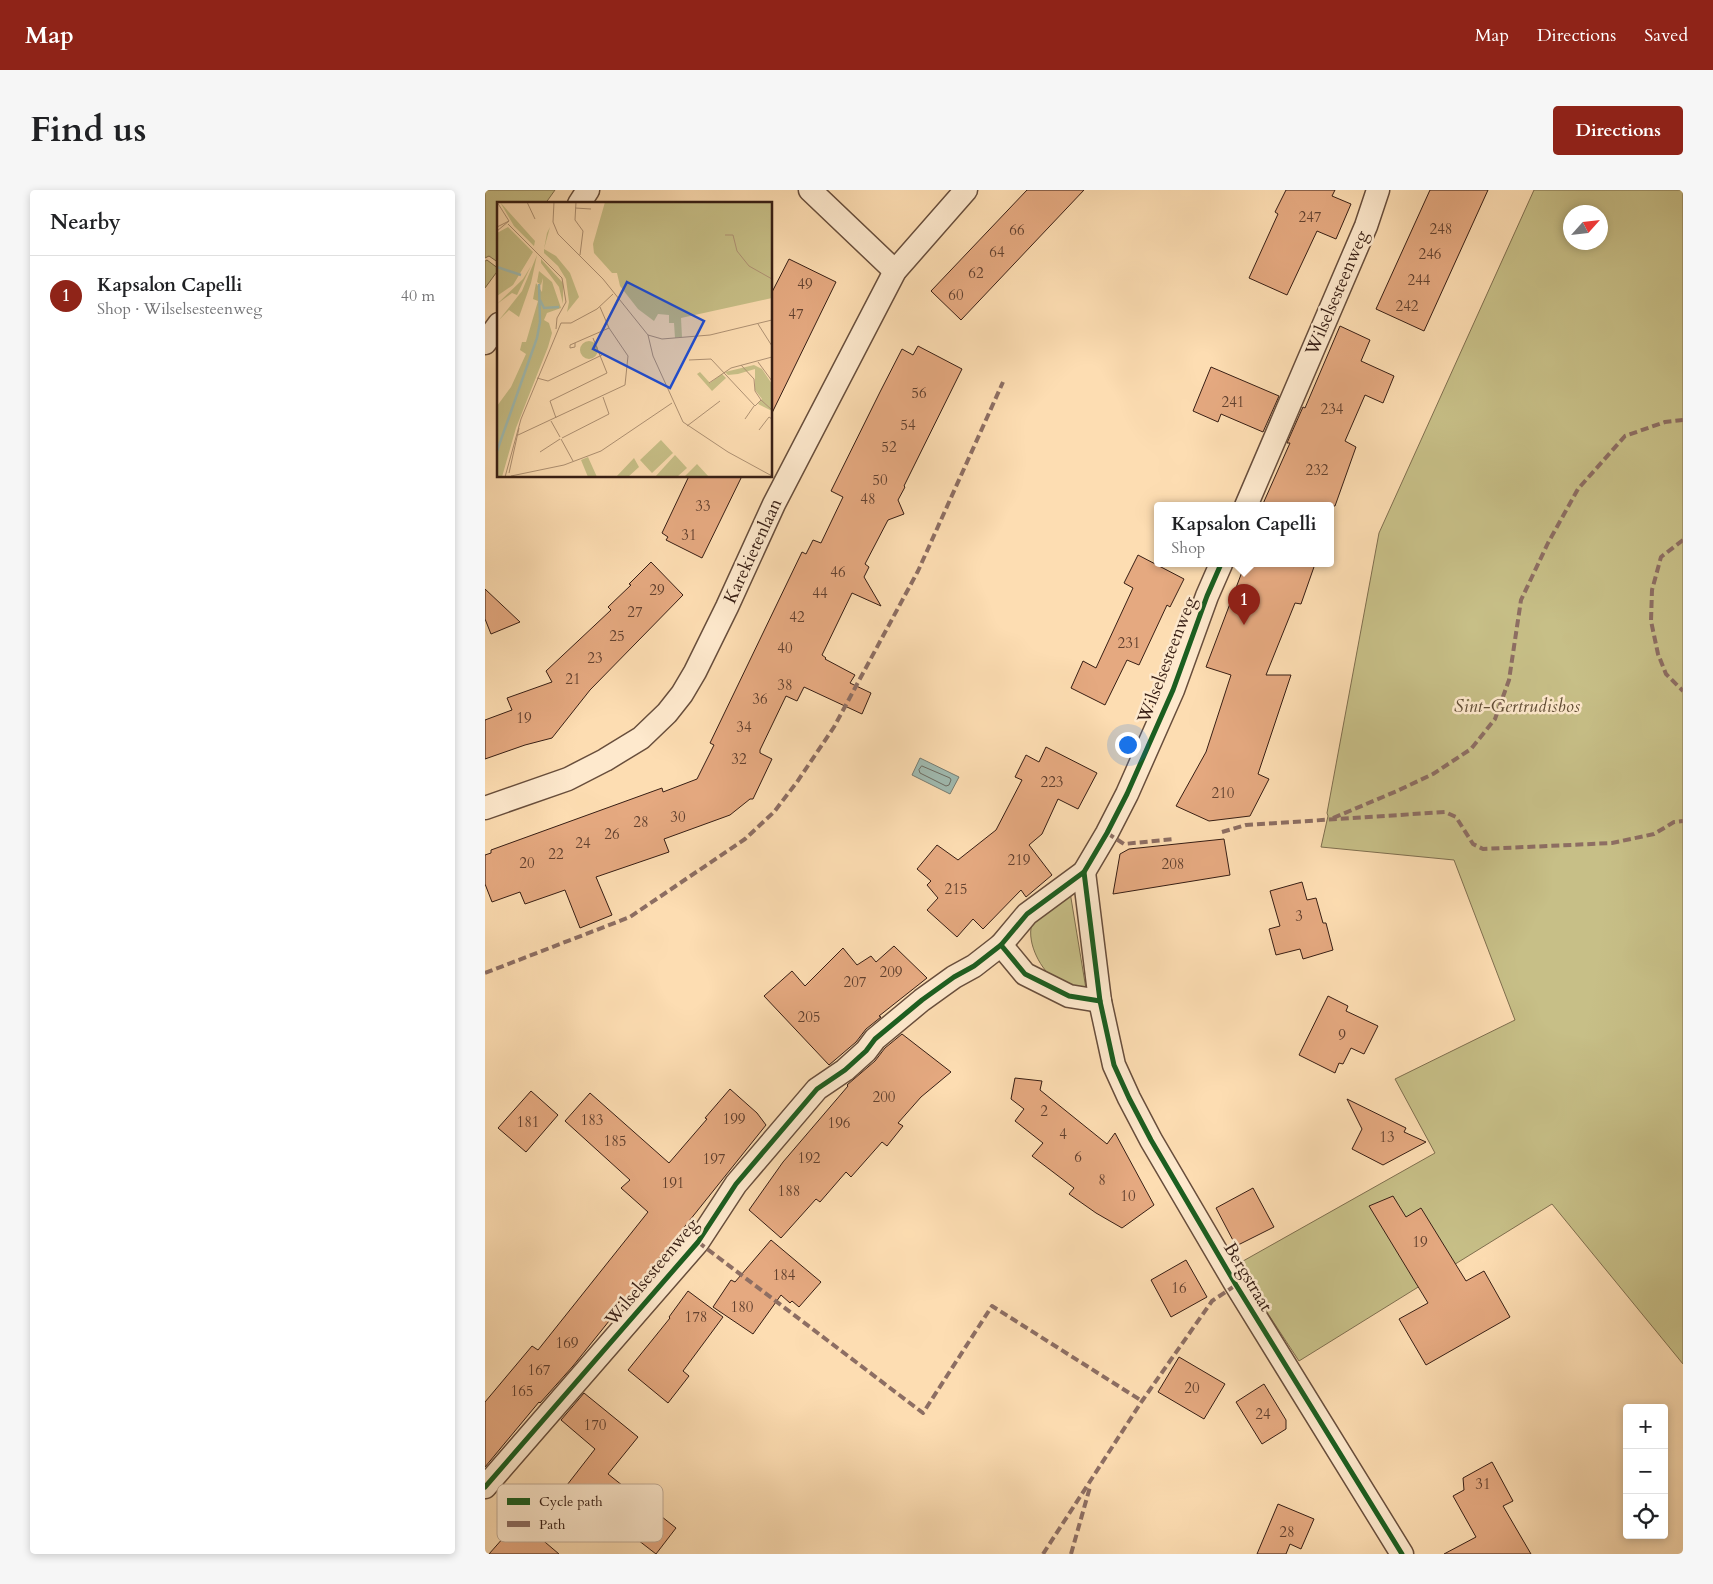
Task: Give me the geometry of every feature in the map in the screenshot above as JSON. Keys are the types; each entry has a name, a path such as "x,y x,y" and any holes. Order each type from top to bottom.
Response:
{"street":[{"path":"580,202 588,190"},
{"path":"811,190 895,271"},
{"name":"Karekietenlaan","path":"485,808 568,779 605,760 641,738 667,713 682,694 727,607 775,504 895,271 966,190"},
{"name":"Wilselsesteenweg","path":"1248,502 1366,226 1378,190"},
{"path":"485,343 497,327"},
{"name":"Wilselsesteenweg","path":"485,1487 698,1242 735,1184 817,1089 845,1070 867,1051 875,1040 922,1000 974,966 1001,945 1027,914 1084,872 1127,794 1173,690 1207,596 1220,567"},
{"path":"1001,945 1025,974 1069,996 1100,1001 1084,872"},
{"name":"Bergstraat","path":"1100,1001 1115,1065 1145,1130 1236,1285 1402,1554"}],"green space":[{"path":"485,190 555,190 546,202 497,202 497,262 489,256 485,258"},
{"name":"Sint-Gertrudisbos","path":"1534,190 1683,190 1683,1364 1552,1204 1299,1361 1236,1265 1435,1153 1395,1079 1515,1020 1454,860 1321,847 1328,816 1327,813 1379,533"},
{"path":"487,260 497,268 497,272 485,288 485,261"},
{"path":"1070,892 1086,989 1064,984 1056,980 1038,960 1032,944 1031,928 1035,918"}],"water":[{"path":"920,758 959,777 950,794 912,775"}],"building":[{"path":"1027,190 1084,190 961,320 931,291"},
{"path":"1286,190 1335,190 1332,196 1351,204 1336,239 1317,231 1287,295 1249,278 1278,214 1275,212"},
{"path":"1430,190 1488,190 1424,331 1376,309"},
{"path":"789,259 836,282 773,411 773,290"},
{"path":"1340,326 1370,340 1361,361 1394,376 1383,403 1365,395 1345,441 1356,447 1335,506 1334,502 1264,502 1290,443 1287,443 1303,407 1305,408"},
{"path":"918,346 962,369 898,500 904,514 888,520 865,564 869,567 864,577 881,606 852,593 822,655 825,659 855,675 850,683 871,693 862,714 804,687 797,701 786,696 760,750 760,753 772,759 753,799 750,799 730,815 664,839 669,852 596,877 612,915 580,928 565,890 525,904 520,892 492,902 485,884 485,855 491,853 491,850 662,788 663,792 697,779 714,745 710,743 802,552 806,554 813,540 821,543 843,497 831,491 880,392 902,349 913,355"},
{"path":"1211,367 1279,396 1263,432 1221,414 1218,422 1193,411"},
{"path":"688,478 741,478 702,558 666,540 668,537 662,533"},
{"path":"1138,555 1154,563 1154,567 1161,567 1184,579 1170,607 1167,605 1139,665 1127,660 1105,705 1071,688 1083,661 1096,668 1133,588 1124,583"},
{"path":"651,562 683,595 590,690 552,738 485,759 485,720 512,710 507,698 552,682 546,671 611,610 608,607"},
{"path":"1244,567 1314,567 1301,604 1295,603 1266,675 1291,675 1258,774 1269,779 1250,816 1209,821 1176,806 1206,752 1231,675 1206,667"},
{"path":"485,589 520,622 491,634 485,619"},
{"path":"1046,747 1097,773 1078,809 1058,799 1042,834 1029,845 1052,875 1026,897 1021,890 983,929 973,919 957,937 927,910 938,898 927,885 931,881 917,869 937,845 958,860 996,830 1022,780 1015,777 1026,755 1039,762"},
{"path":"1224,839 1230,875 1113,894 1120,854 1129,849"},
{"path":"1302,882 1307,900 1316,898 1323,923 1326,923 1333,950 1303,959 1300,949 1276,955 1269,929 1280,926 1270,891"},
{"path":"894,946 927,978 879,1016 881,1017 866,1029 856,1042 829,1065 764,996 792,971 805,986 843,948 857,965 871,956 876,962"},
{"path":"1328,996 1348,1006 1346,1011 1378,1026 1364,1054 1351,1048 1343,1064 1339,1063 1335,1073 1299,1055"},
{"path":"902,1034 951,1072 921,1097 898,1123 903,1126 887,1146 882,1142 851,1177 846,1172 820,1202 816,1199 781,1238 749,1210 783,1162 847,1085"},
{"path":"1015,1078 1042,1081 1040,1090 1107,1144 1115,1133 1154,1205 1122,1228 1069,1194 1074,1188 1032,1156 1043,1143 1015,1121 1024,1109 1011,1099"},
{"path":"730,1089 757,1113 766,1125 573,1366 539,1402 485,1467 485,1402 532,1346 538,1350 648,1212 621,1188 630,1180 565,1121 590,1093 669,1163"},
{"path":"531,1091 558,1115 526,1152 498,1128"},
{"path":"1347,1099 1406,1128 1404,1132 1426,1142 1383,1165 1352,1149 1362,1129"},
{"path":"1253,1188 1274,1227 1236,1246 1216,1208"},
{"path":"1393,1196 1406,1217 1421,1208 1466,1281 1484,1271 1510,1317 1426,1365 1399,1319 1428,1303 1369,1206"},
{"path":"771,1240 821,1282 799,1307 792,1301 790,1303 781,1295 753,1334 713,1307 731,1280 735,1282"},
{"path":"1186,1260 1207,1297 1171,1317 1151,1280"},
{"path":"688,1291 723,1317 683,1371 689,1376 668,1403 628,1370 670,1318"},
{"path":"1179,1357 1225,1384 1204,1419 1158,1392"},
{"path":"1264,1384 1286,1420 1286,1429 1262,1444 1236,1402"},
{"path":"584,1393 638,1437 608,1474 621,1484 568,1484 595,1449 561,1420"},
{"path":"1492,1462 1513,1501 1503,1506 1531,1554 1444,1554 1476,1537 1453,1496 1464,1490 1463,1478"},
{"path":"1278,1504 1314,1519 1301,1549 1290,1544 1286,1554 1257,1554"},
{"path":"663,1518 676,1528 656,1554 641,1542 663,1542"},
{"path":"500,1542 545,1542 559,1554 489,1554"}],"marked path":[{"path":"485,973 630,917 745,839 774,812 834,727 918,571 1003,382"},
{"path":"1333,818 1433,774 1471,749 1495,719 1509,680 1521,600 1548,543 1578,489 1625,436 1665,422 1683,420"},
{"path":"1683,540 1661,557 1652,590 1651,621 1658,654 1666,674 1683,691"},
{"path":"1222,832 1246,825 1445,812 1456,817 1473,844 1483,849 1612,843 1654,834 1674,822 1683,821"},
{"path":"1107,833 1124,844 1174,839"},
{"path":"698,1242 923,1413 992,1306 1142,1401"},
{"path":"1043,1554 1142,1401 1212,1301 1236,1285"},
{"path":"1071,1554 1090,1487"}],"cycle path":[{"path":"485,1487 698,1242 736,1184 817,1089 845,1070 866,1051 875,1039 922,1000 954,977 974,966 1001,945 1027,914 1084,872 1127,794 1173,690 1207,596 1220,567"},
{"path":"1084,872 1100,1001 1114,1065 1129,1098 1151,1140 1236,1285 1402,1554"},
{"path":"1001,945 1025,974 1069,996 1100,1001"}],"place":[{"name":"Kapsalon Capelli","path":"1244,625"}]}
